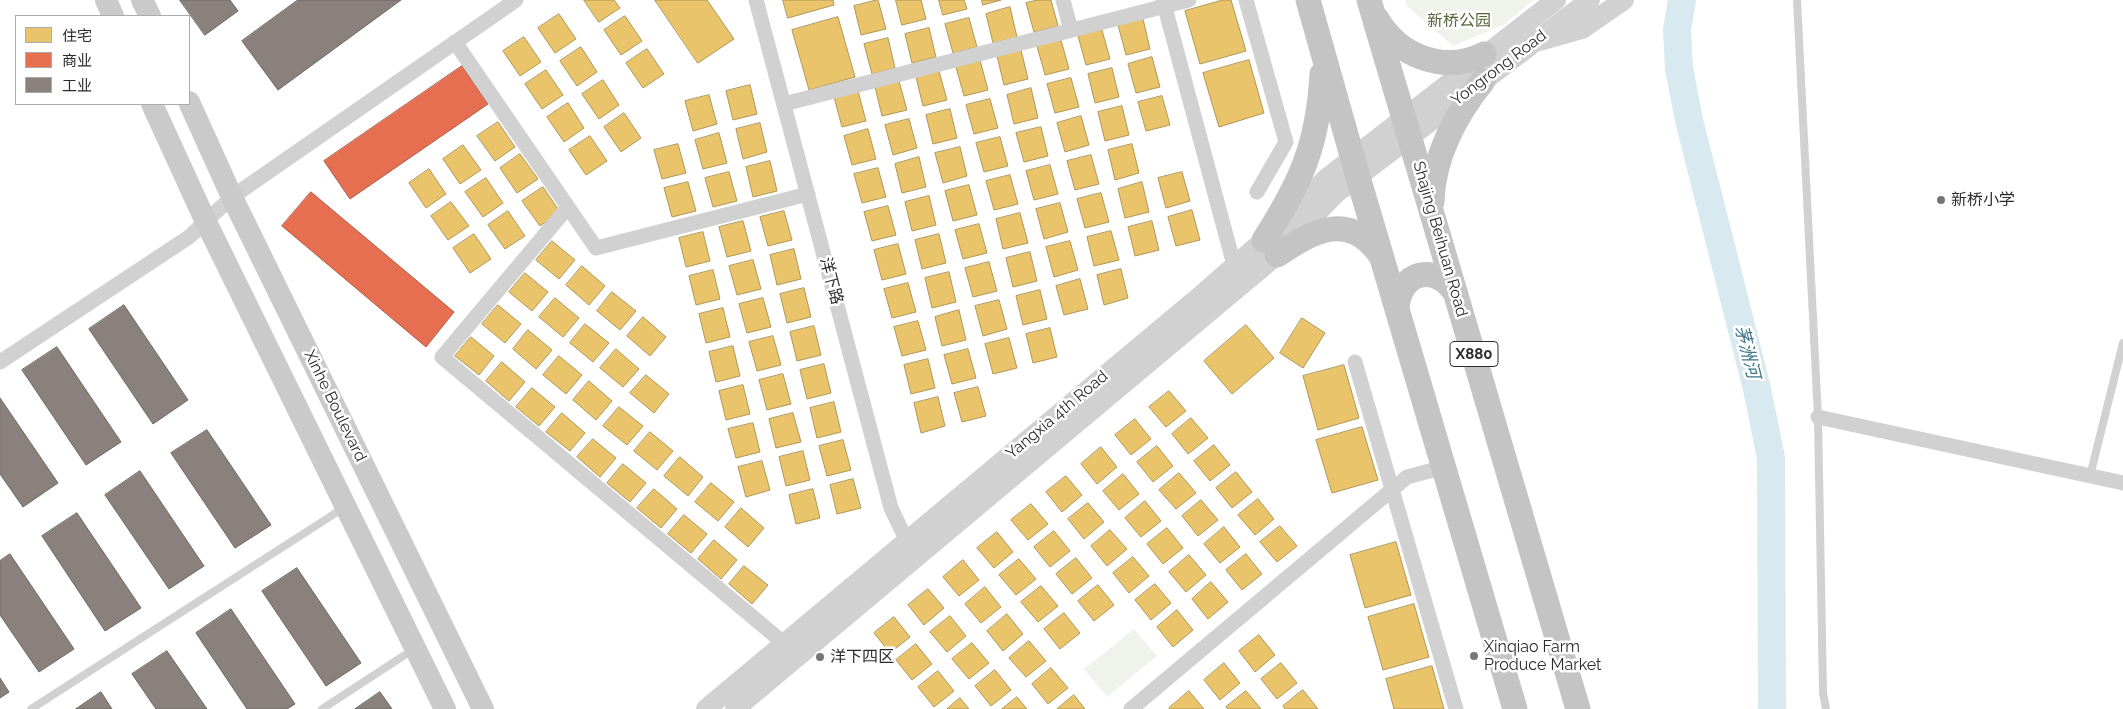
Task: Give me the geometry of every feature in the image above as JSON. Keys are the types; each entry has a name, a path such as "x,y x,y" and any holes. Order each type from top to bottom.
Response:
{"main road":[{"path":"106,0 113,15"},
{"path":"142,0 150,15"},
{"path":"1308,0 1355,167 1515,709"},
{"path":"1370,3 1379,22 1395,42 1418,57 1441,63 1453,63 1473,60 1484,54"},
{"name":"Shajing Beihuan Road","path":"1370,3 1578,709"},
{"path":"1270,247 1295,189 1311,145 1320,99 1321,46"},
{"path":"1432,212 1433,187 1451,128 1463,106 1483,80"},
{"name":"Xinhe Boulevard","path":"190,104 232,197 483,709"},
{"path":"152,105 206,222 445,709"},
{"path":"1270,247 1311,233 1330,229 1360,235 1381,256"},
{"path":"1397,309 1400,290 1415,277 1434,275 1444,279 1456,294"}],"street":[{"path":"0,362 189,237 232,197 516,0"},
{"name":"洋下路","path":"756,0 891,508 895,520 914,547"},
{"path":"1063,0 1071,30"},
{"path":"784,104 1071,30 1164,3 1189,0"},
{"path":"1246,0 1286,142 1258,192"},
{"name":"Yongrong Road","path":"1406,127 1484,54 1556,0"},
{"name":"Yongrong Road","path":"1406,127 1483,80 1590,0"},
{"path":"1531,43 1582,29 1624,0"},
{"path":"1164,3 1234,265"},
{"path":"455,42 596,248 808,194"},
{"name":"Yangxia 4th Road","path":"706,709 791,650 1335,194 1355,167 1406,127"},
{"path":"568,207 442,357 791,650"},
{"name":"Yangxia 4th Road","path":"914,547 1234,265 1270,247"},
{"path":"1355,362 1456,709"},
{"path":"1818,417 2123,483"},
{"path":"1131,709 1407,478 1444,467"},
{"name":"Yangxia 4th Road","path":"735,709 791,650"}],"lane":[{"path":"1797,0 1818,417 1823,693 1826,709"},
{"path":"2090,476 2123,343"},
{"path":"31,709 345,507"},
{"path":"322,709 415,649"}],"green space":[{"name":"新桥公园","path":"1405,0 1533,0 1505,24 1453,46 1406,5"},
{"path":"1134,629 1157,656 1107,697 1084,669"}],"building: 住宅":[{"path":"584,0 614,0 620,8 599,22"},
{"path":"655,0 707,0 734,39 698,63"},
{"path":"783,0 833,0 834,5 788,18"},
{"path":"878,0 886,29 861,35 854,6"},
{"path":"896,0 921,0 926,19 902,25"},
{"path":"939,0 964,0 967,9 943,15"},
{"path":"982,0 1001,0 983,5"},
{"path":"1038,0 1051,0 1058,26 1034,32 1026,3"},
{"path":"1223,0 1231,0 1246,51 1200,64 1185,11"},
{"path":"1010,7 1017,37 993,43 986,14"},
{"path":"559,14 576,39 555,53 538,28"},
{"path":"625,16 642,41 621,55 604,30"},
{"path":"838,17 855,77 809,90 792,30"},
{"path":"969,18 977,47 953,53 945,24"},
{"path":"1143,19 1150,49 1126,55 1118,25"},
{"path":"929,28 936,57 912,63 905,34"},
{"path":"1102,30 1110,59 1086,65 1078,36"},
{"path":"524,37 541,62 520,76 503,51"},
{"path":"888,38 895,68 872,74 864,44"},
{"path":"1061,40 1069,69 1045,75 1037,46"},
{"path":"581,47 597,72 577,86 560,61"},
{"path":"647,49 664,74 643,88 626,63"},
{"path":"1021,50 1028,79 1004,85 997,56"},
{"path":"1152,57 1160,87 1136,93 1128,64"},
{"path":"980,60 988,90 964,96 956,67"},
{"path":"1249,60 1264,113 1219,127 1203,73"},
{"path":"1112,68 1119,97 1095,103 1088,74"},
{"path":"546,70 563,95 542,109 525,84"},
{"path":"939,71 947,100 923,106 916,77"},
{"path":"1071,78 1079,107 1055,113 1047,84"},
{"path":"603,80 619,105 599,119 582,94"},
{"path":"899,81 907,110 882,116 875,87"},
{"path":"750,85 757,114 733,120 726,91"},
{"path":"1031,88 1038,118 1014,124 1007,95"},
{"path":"858,91 866,121 842,127 834,97"},
{"path":"709,95 717,124 693,131 685,101"},
{"path":"1162,96 1170,125 1146,131 1138,102"},
{"path":"990,99 998,128 974,134 966,105"},
{"path":"568,103 584,128 564,142 547,117"},
{"path":"1122,106 1129,135 1105,141 1098,112"},
{"path":"950,109 957,138 933,144 926,115"},
{"path":"624,113 641,138 621,152 604,127"},
{"path":"1081,116 1089,145 1065,152 1057,123"},
{"path":"909,119 917,148 893,155 885,125"},
{"path":"498,122 515,147 495,161 477,136"},
{"path":"760,123 767,152 743,159 736,129"},
{"path":"1041,127 1048,156 1024,162 1016,133"},
{"path":"868,129 876,159 852,165 844,136"},
{"path":"719,133 727,163 703,169 695,140"},
{"path":"590,136 607,161 586,175 569,150"},
{"path":"1000,137 1008,166 984,172 976,143"},
{"path":"678,144 686,173 662,179 654,150"},
{"path":"1132,144 1139,173 1115,180 1108,150"},
{"path":"463,145 481,170 460,184 443,159"},
{"path":"960,147 967,176 943,183 935,153"},
{"path":"520,154 538,179 517,193 500,168"},
{"path":"1091,155 1099,184 1075,190 1067,161"},
{"path":"919,157 926,187 902,193 895,164"},
{"path":"770,161 777,191 753,197 746,167"},
{"path":"1050,165 1058,194 1034,200 1026,171"},
{"path":"878,168 886,197 862,203 854,174"},
{"path":"429,169 446,194 426,208 409,183"},
{"path":"729,172 737,201 713,207 705,178"},
{"path":"1182,172 1190,201 1166,208 1158,178"},
{"path":"1010,175 1018,204 994,210 986,181"},
{"path":"486,178 503,203 483,217 465,192"},
{"path":"688,182 696,211 672,217 664,188"},
{"path":"1142,182 1149,212 1125,218 1118,189"},
{"path":"969,185 977,215 953,221 945,191"},
{"path":"543,187 560,212 540,226 522,201"},
{"path":"1101,193 1109,222 1085,228 1077,199"},
{"path":"929,196 936,225 912,231 905,202"},
{"path":"451,202 469,226 448,240 431,216"},
{"path":"1060,203 1068,232 1044,239 1036,209"},
{"path":"888,206 896,235 872,241 864,212"},
{"path":"1192,210 1200,240 1176,246 1168,217"},
{"path":"508,211 525,236 505,249 488,225"},
{"path":"784,211 792,240 768,246 760,217"},
{"path":"1020,213 1028,243 1003,249 996,219"},
{"path":"743,221 751,251 727,257 719,227"},
{"path":"1152,221 1159,250 1135,256 1128,227"},
{"path":"979,224 987,253 963,259 955,230"},
{"path":"1111,231 1119,260 1094,266 1087,237"},
{"path":"703,232 710,261 686,267 679,238"},
{"path":"474,234 491,259 470,273 453,248"},
{"path":"939,234 946,263 922,269 915,240"},
{"path":"552,241 575,260 559,279 536,260"},
{"path":"1070,241 1078,270 1054,277 1046,247"},
{"path":"898,244 906,274 882,280 874,250"},
{"path":"794,249 801,279 777,285 770,255"},
{"path":"1030,252 1037,281 1013,287 1006,258"},
{"path":"753,260 761,289 737,295 729,266"},
{"path":"989,262 997,291 973,297 965,268"},
{"path":"582,266 605,286 589,305 566,285"},
{"path":"1121,269 1128,298 1104,305 1097,275"},
{"path":"713,270 720,299 696,305 689,276"},
{"path":"949,272 956,302 932,308 925,278"},
{"path":"525,273 548,292 532,311 509,292"},
{"path":"1080,279 1088,309 1064,315 1056,286"},
{"path":"908,283 916,312 892,318 884,289"},
{"path":"804,288 811,317 787,323 780,294"},
{"path":"1040,290 1047,319 1023,325 1016,296"},
{"path":"612,292 636,311 620,330 597,311"},
{"path":"555,298 579,318 563,337 539,317"},
{"path":"763,298 771,327 747,333 739,304"},
{"path":"999,300 1007,329 983,336 975,306"},
{"path":"498,305 521,324 505,343 482,324"},
{"path":"723,308 730,337 706,343 699,314"},
{"path":"959,310 966,340 942,346 935,317"},
{"path":"643,317 666,337 650,356 627,336"},
{"path":"1302,318 1325,333 1303,368 1280,353"},
{"path":"918,321 926,350 902,356 894,327"},
{"path":"585,324 609,343 593,362 570,343"},
{"path":"1246,325 1274,358 1232,394 1204,361"},
{"path":"814,326 821,355 797,361 790,332"},
{"path":"1050,328 1057,357 1033,363 1026,334"},
{"path":"528,330 552,350 536,369 513,349"},
{"path":"773,336 781,365 757,371 749,342"},
{"path":"471,337 494,356 479,375 455,356"},
{"path":"1009,338 1017,368 993,374 985,344"},
{"path":"733,346 740,376 716,382 709,352"},
{"path":"616,349 639,369 623,387 600,368"},
{"path":"968,349 976,378 952,384 944,355"},
{"path":"559,356 582,375 566,394 543,375"},
{"path":"928,359 935,388 911,394 904,365"},
{"path":"502,362 525,382 509,401 486,381"},
{"path":"824,364 831,393 807,399 800,370"},
{"path":"1344,365 1359,418 1318,430 1303,376"},
{"path":"783,374 791,404 767,410 759,380"},
{"path":"646,375 669,394 654,413 630,393"},
{"path":"589,381 612,401 596,420 573,400"},
{"path":"743,385 750,414 726,420 719,391"},
{"path":"978,387 986,416 962,422 954,393"},
{"path":"532,388 555,407 539,426 516,407"},
{"path":"1169,391 1186,411 1166,427 1149,407"},
{"path":"938,397 945,426 921,433 914,403"},
{"path":"834,402 841,432 817,438 810,408"},
{"path":"619,407 643,426 627,445 603,426"},
{"path":"562,413 585,433 570,451 546,432"},
{"path":"793,413 801,442 776,448 769,419"},
{"path":"1191,418 1208,438 1188,454 1172,434"},
{"path":"1135,419 1151,439 1131,455 1115,435"},
{"path":"753,423 760,452 736,458 728,429"},
{"path":"1362,427 1378,480 1332,493 1316,440"},
{"path":"650,432 673,451 657,470 634,451"},
{"path":"593,439 616,458 600,477 577,457"},
{"path":"843,440 851,470 827,476 819,446"},
{"path":"1214,445 1230,465 1210,481 1194,461"},
{"path":"1157,446 1173,466 1153,482 1137,462"},
{"path":"1101,447 1117,467 1097,484 1081,464"},
{"path":"803,451 810,480 786,486 779,457"},
{"path":"680,457 703,477 688,496 664,476"},
{"path":"762,461 770,490 746,497 738,467"},
{"path":"623,464 646,483 630,502 607,483"},
{"path":"1236,472 1252,492 1232,508 1216,488"},
{"path":"1179,473 1196,493 1176,509 1159,490"},
{"path":"1123,474 1139,494 1119,510 1103,491"},
{"path":"1066,476 1082,495 1062,512 1046,492"},
{"path":"853,479 861,508 837,514 830,485"},
{"path":"711,483 734,502 718,521 695,502"},
{"path":"654,489 677,509 661,528 637,508"},
{"path":"813,489 820,518 796,524 789,495"},
{"path":"1258,499 1274,519 1255,535 1238,515"},
{"path":"1201,500 1218,520 1198,536 1182,516"},
{"path":"1145,501 1161,521 1141,537 1125,518"},
{"path":"1088,503 1104,522 1084,539 1068,519"},
{"path":"1031,504 1048,524 1028,540 1011,520"},
{"path":"741,508 764,528 748,547 725,527"},
{"path":"684,515 707,534 691,553 668,534"},
{"path":"1280,526 1297,546 1277,562 1260,542"},
{"path":"1224,527 1240,547 1220,563 1204,544"},
{"path":"1167,528 1183,548 1163,564 1147,544"},
{"path":"1110,530 1127,549 1107,566 1091,546"},
{"path":"1054,531 1070,551 1050,567 1034,547"},
{"path":"997,532 1013,552 994,568 977,548"},
{"path":"714,540 737,560 721,579 698,559"},
{"path":"1396,542 1411,595 1365,608 1350,555"},
{"path":"1246,554 1262,574 1242,590 1226,570"},
{"path":"1189,555 1206,575 1186,592 1169,572"},
{"path":"1133,557 1149,576 1129,593 1113,573"},
{"path":"1076,558 1092,578 1072,594 1056,574"},
{"path":"1019,559 1036,579 1016,595 999,575"},
{"path":"963,560 979,580 959,596 943,577"},
{"path":"744,566 768,585 752,604 729,584"},
{"path":"1211,582 1228,602 1208,619 1192,599"},
{"path":"1155,584 1171,603 1151,620 1135,600"},
{"path":"1098,585 1114,605 1094,621 1078,601"},
{"path":"1041,586 1058,606 1038,622 1021,602"},
{"path":"985,587 1001,607 981,623 965,604"},
{"path":"928,589 944,608 924,625 908,605"},
{"path":"1414,604 1429,657 1383,670 1368,617"},
{"path":"1177,610 1193,630 1173,647 1157,627"},
{"path":"1064,613 1080,633 1060,649 1044,629"},
{"path":"1007,614 1023,634 1003,651 987,631"},
{"path":"950,616 966,636 947,652 930,632"},
{"path":"894,617 910,637 890,653 874,633"},
{"path":"1259,635 1275,655 1255,672 1239,651"},
{"path":"1029,641 1046,661 1026,677 1009,658"},
{"path":"972,643 989,663 969,679 952,659"},
{"path":"916,644 932,664 912,680 896,660"},
{"path":"1224,663 1240,683 1220,700 1204,680"},
{"path":"1281,663 1297,683 1277,699 1261,679"},
{"path":"1432,666 1444,709 1394,709 1386,679"},
{"path":"1051,668 1068,688 1048,704 1032,684"},
{"path":"995,670 1011,690 991,706 975,686"},
{"path":"938,671 954,691 934,707 918,687"},
{"path":"1303,690 1318,709 1285,709 1283,706"},
{"path":"1189,691 1204,709 1169,708"},
{"path":"1246,691 1261,709 1228,709 1226,707"},
{"path":"1074,695 1085,709 1057,709"},
{"path":"1017,697 1027,709 1002,709"},
{"path":"960,698 969,709 947,709"}],"building: 商业":[{"path":"462,66 488,104 350,199 324,161"},
{"path":"311,192 454,312 426,347 282,226"}],"building: 工业":[{"path":"180,0 230,0 238,11 205,35"},
{"path":"298,0 401,0 278,90 242,41"},
{"path":"124,305 188,400 153,424 89,329"},
{"path":"57,347 121,442 86,465 22,370"},
{"path":"0,398 58,483 23,507 0,474"},
{"path":"207,430 271,525 235,548 171,453"},
{"path":"140,471 204,566 169,589 105,495"},
{"path":"77,513 141,608 105,631 42,536"},
{"path":"10,554 74,649 39,672 0,615 0,561"},
{"path":"297,568 361,663 326,686 262,591"},
{"path":"231,609 295,704 287,709 247,709 196,633"},
{"path":"167,651 207,709 156,709 132,674"},
{"path":"0,678 9,692 0,698"},
{"path":"101,692 112,709 76,709"},
{"path":"380,692 392,709 355,709"}],"waterway":[{"name":"茅洲河","path":"1682,0 1677,30 1679,68 1689,120 1757,389 1771,458 1772,709"}],"place":[{"name":"新桥小学","path":"1941,200"},
{"name":"Xinqiao Farm Produce Market","path":"1474,656"},
{"name":"洋下四区","path":"820,657"}]}
